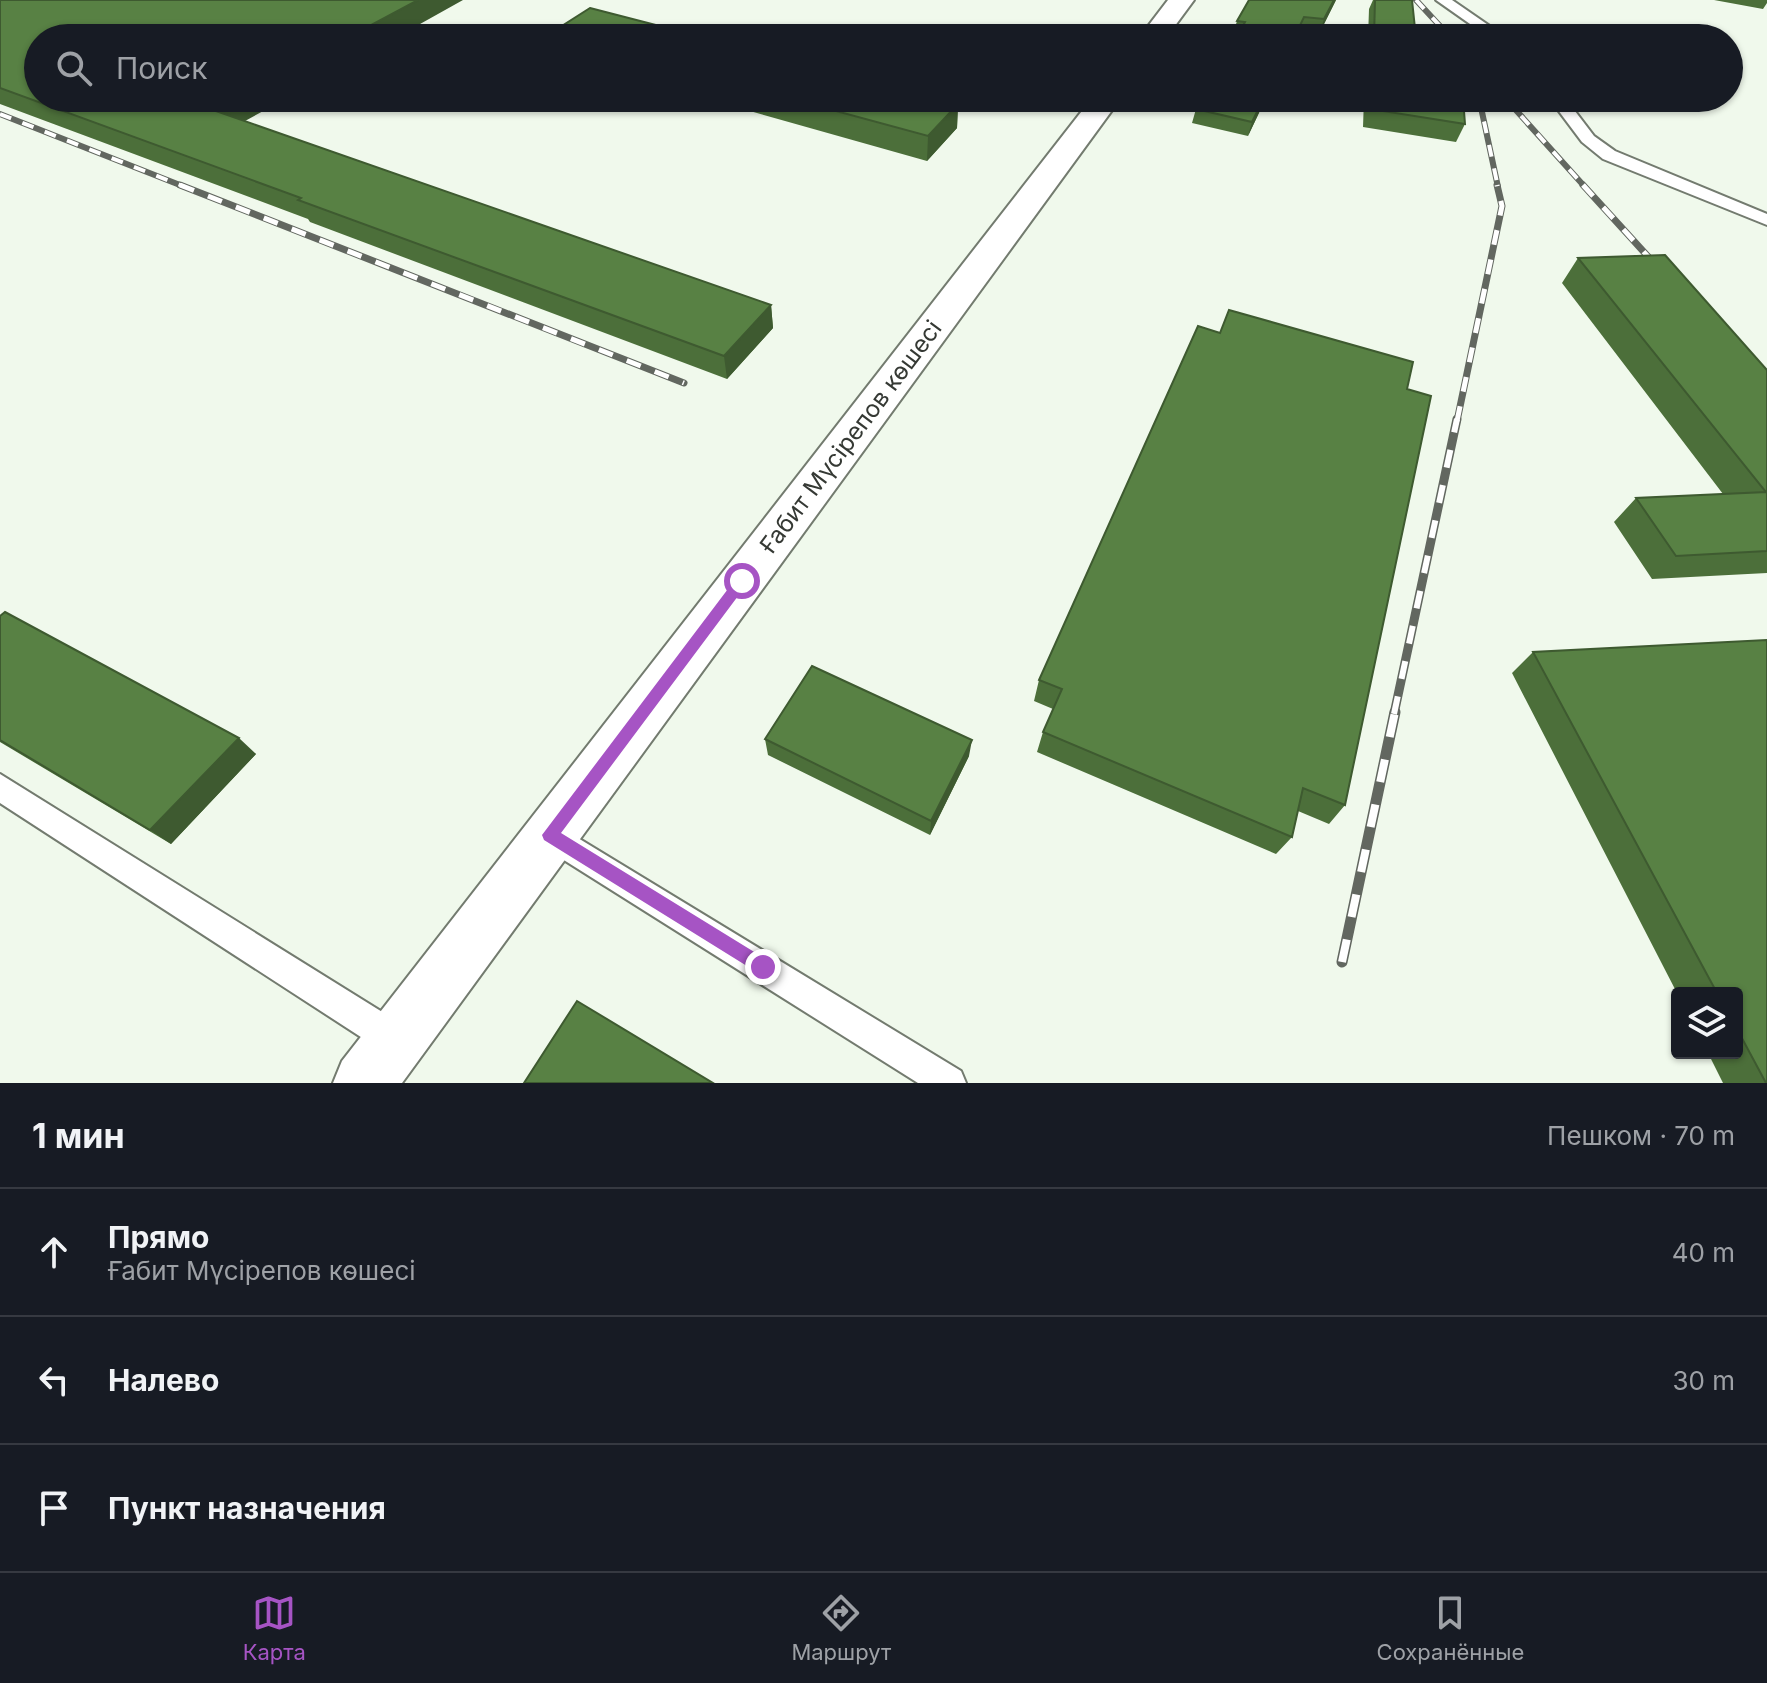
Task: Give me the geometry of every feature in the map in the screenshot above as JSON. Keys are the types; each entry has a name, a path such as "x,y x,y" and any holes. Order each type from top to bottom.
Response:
{"main road":[{"path":"1163,24 1181,0"},
{"name":"Ғабит Мүсірепов көшесі","path":"364,1083 1096,112"}],"lane":[{"path":"1443,0 1479,24"},
{"path":"1568,112 1588,139 1609,155 1767,220"},
{"path":"0,787 396,1040"},
{"path":"550,835 949,1083"}],"building":[{"path":"0,0 418,0 373,24 24,24 24,97 0,88"},
{"path":"1249,0 1334,0 1324,19 1304,17 1301,24 1244,24 1237,21"},
{"path":"1375,0 1412,0 1415,24 1374,24"},
{"path":"590,8 652,24 565,24"},
{"path":"66,112 219,112 771,305 724,356 298,200 301,198"},
{"path":"840,112 950,112 928,136"},
{"path":"1209,112 1257,112 1252,122"},
{"path":"1389,112 1464,112 1465,124"},
{"path":"1665,255 1767,370 1767,551 1676,556 1636,498 1766,492 1578,258"},
{"path":"1229,310 1413,362 1407,389 1431,396 1345,805 1303,788 1292,837 1043,732 1062,689 1039,680 1198,326 1220,333"},
{"path":"5,612 239,738 150,830 0,740 0,616"},
{"path":"1767,640 1767,1083 1743,1040 1743,987 1714,987 1533,652"},
{"path":"812,666 972,740 931,821 765,739"},
{"path":"577,1001 713,1083 524,1083"}],"railway":[{"path":"1416,0 1438,24"},
{"path":"1482,112 1498,187"},
{"path":"1518,112 1585,187"},
{"path":"0,114 185,187"},
{"path":"180,185 684,383"},
{"path":"1457,421 1502,206 1497,185"},
{"path":"1583,185 1663,273"},
{"path":"1394,714 1457,419"},
{"path":"1342,962 1395,712"}],"route":[{"path":"742,581 550,835 763,967"}]}
